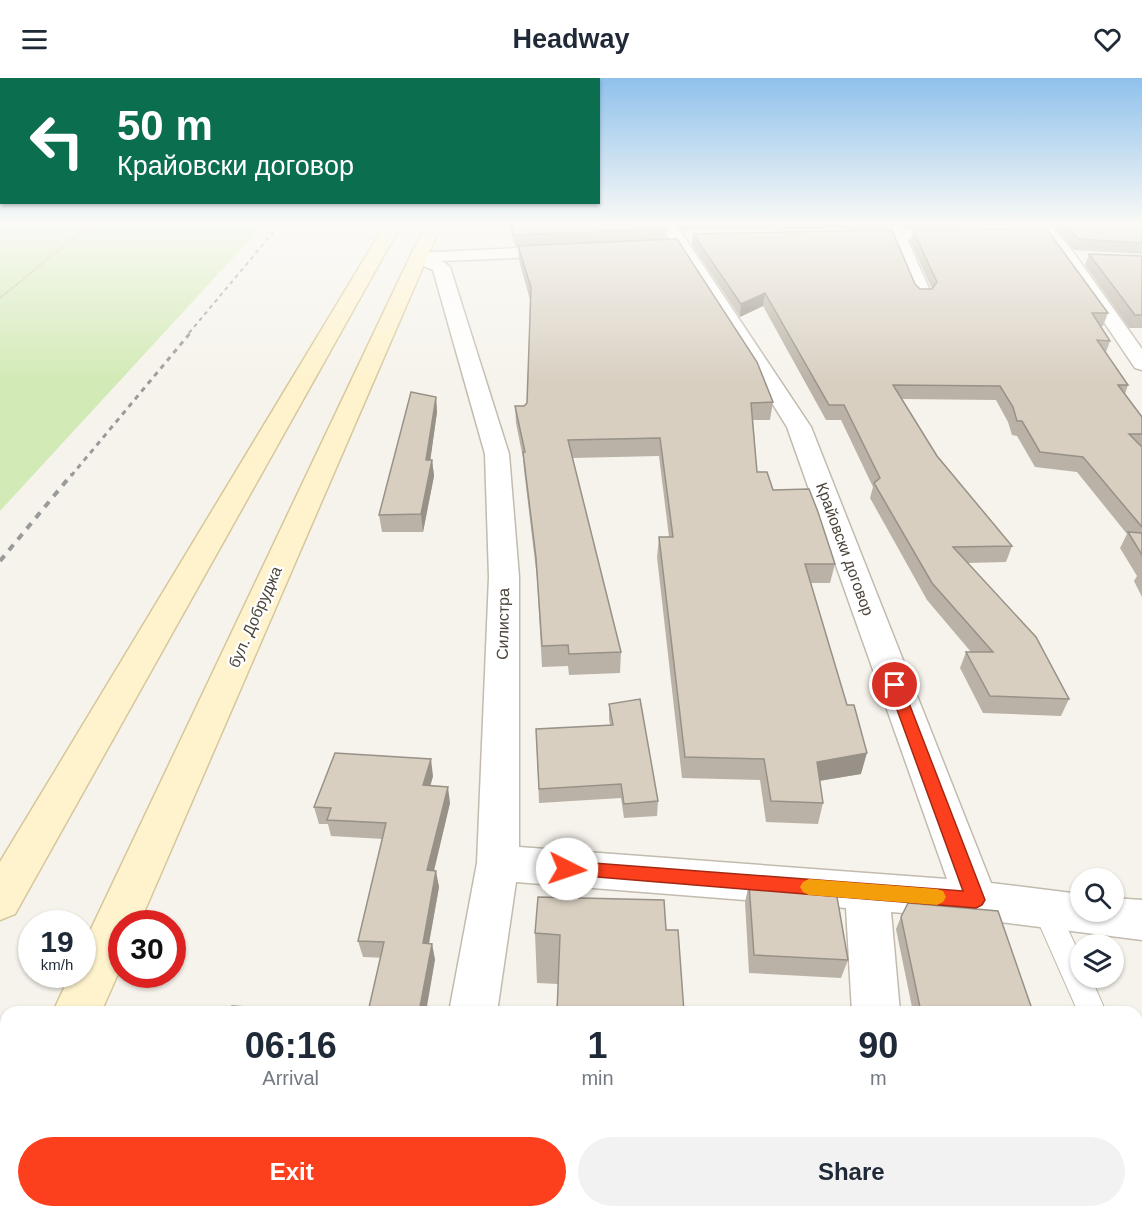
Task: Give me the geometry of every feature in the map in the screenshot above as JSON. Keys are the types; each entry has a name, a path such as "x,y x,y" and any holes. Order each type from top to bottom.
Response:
{"main road":[{"path":"0,901 363,276"},
{"name":"бул. Добруджа","path":"80,1006 409,276"}],"street":[{"name":"Силистра","path":"444,276 497,454 504,578 498,863 474,1006"},
{"name":"Крайовски договор","path":"701,276 799,427 976,900"},
{"path":"915,276 923,295"},
{"path":"1081,276 1142,364"},
{"path":"498,863 976,900 1142,920"},
{"path":"867,891 876,1006"}],"lane":[{"path":"1046,910 1089,1006"}],"path":[{"path":"0,297 26,276"}],"green space":[{"path":"0,276 216,276 0,511"}],"building":[{"path":"528,276 701,276 757,362 773,402 751,403 757,472 767,472 773,490 809,489 835,564 805,564 847,705 854,705 867,753 817,762 823,803 771,801 764,759 685,757 659,537 673,537 660,438 568,440 621,652 569,654 568,645 542,646 536,558 523,452 525,452 515,406 524,406 527,403 531,287"},
{"path":"722,276 912,276 920,289 932,289 937,282 934,276 1081,276 1108,313 1092,313 1110,341 1097,340 1128,385 1118,385 1142,417 1142,434 1129,434 1142,447 1142,527 1083,457 1040,452 1022,421 1017,421 1013,407 1000,386 893,385 937,456 1012,546 953,547 1036,637 1069,699 990,696 966,652 993,652 932,583 874,483 880,478 844,405 829,405 765,293 741,304"},
{"path":"1106,276 1142,276 1142,315 1135,315"},
{"path":"411,392 436,397 426,460 432,460 421,514 379,515"},
{"path":"1128,532 1142,533 1142,555"},
{"path":"640,699 658,801 624,804 621,784 539,789 536,729 613,725 609,704"},
{"path":"335,753 431,759 423,785 448,787 427,870 436,871 423,943 432,944 420,1006 369,1006 384,942 358,941 386,823 327,820 331,808 314,807"},
{"path":"749,884 836,891 848,960 754,955"},
{"path":"538,897 664,900 666,930 678,930 684,1006 557,1006 560,935 535,933"},
{"path":"908,903 998,911 1031,1006 920,1006 901,917"}],"railway":[{"path":"189,333 237,276"},
{"path":"71,476 191,332"},
{"path":"0,561 72,474"}],"slow traffic":[{"path":"809,887 937,897"}],"route":[{"path":"567,869 976,900 895,685"}]}
